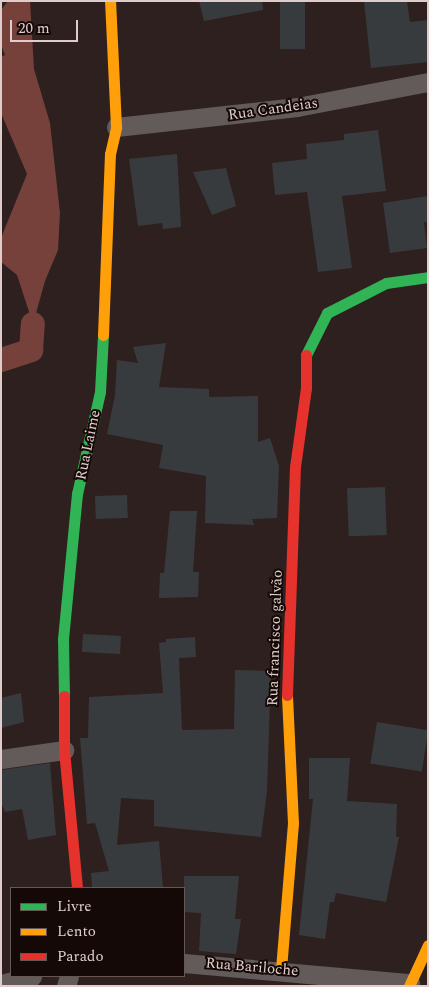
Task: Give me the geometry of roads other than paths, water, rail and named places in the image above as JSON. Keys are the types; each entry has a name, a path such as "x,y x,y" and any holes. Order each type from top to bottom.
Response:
{"street":[{"name":"Rua Laime","path":"77,887 64,750 63,639 77,494 100,392 110,154 116,127 110,1"},
{"name":"Rua Candeias","path":"116,127 297,107 428,82"},
{"name":"Rua francisco galvão","path":"281,969 293,823 286,682 295,467 306,388 306,351 327,313 343,307 353,296 368,288 428,277"},
{"path":"1,759 64,750"},
{"path":"410,985 428,944"},
{"name":"Rua Bariloche","path":"185,963 281,969 410,985"},
{"path":"1,984 28,977"}],"waterway":[{"path":"1,360 31,350 33,324"}]}
